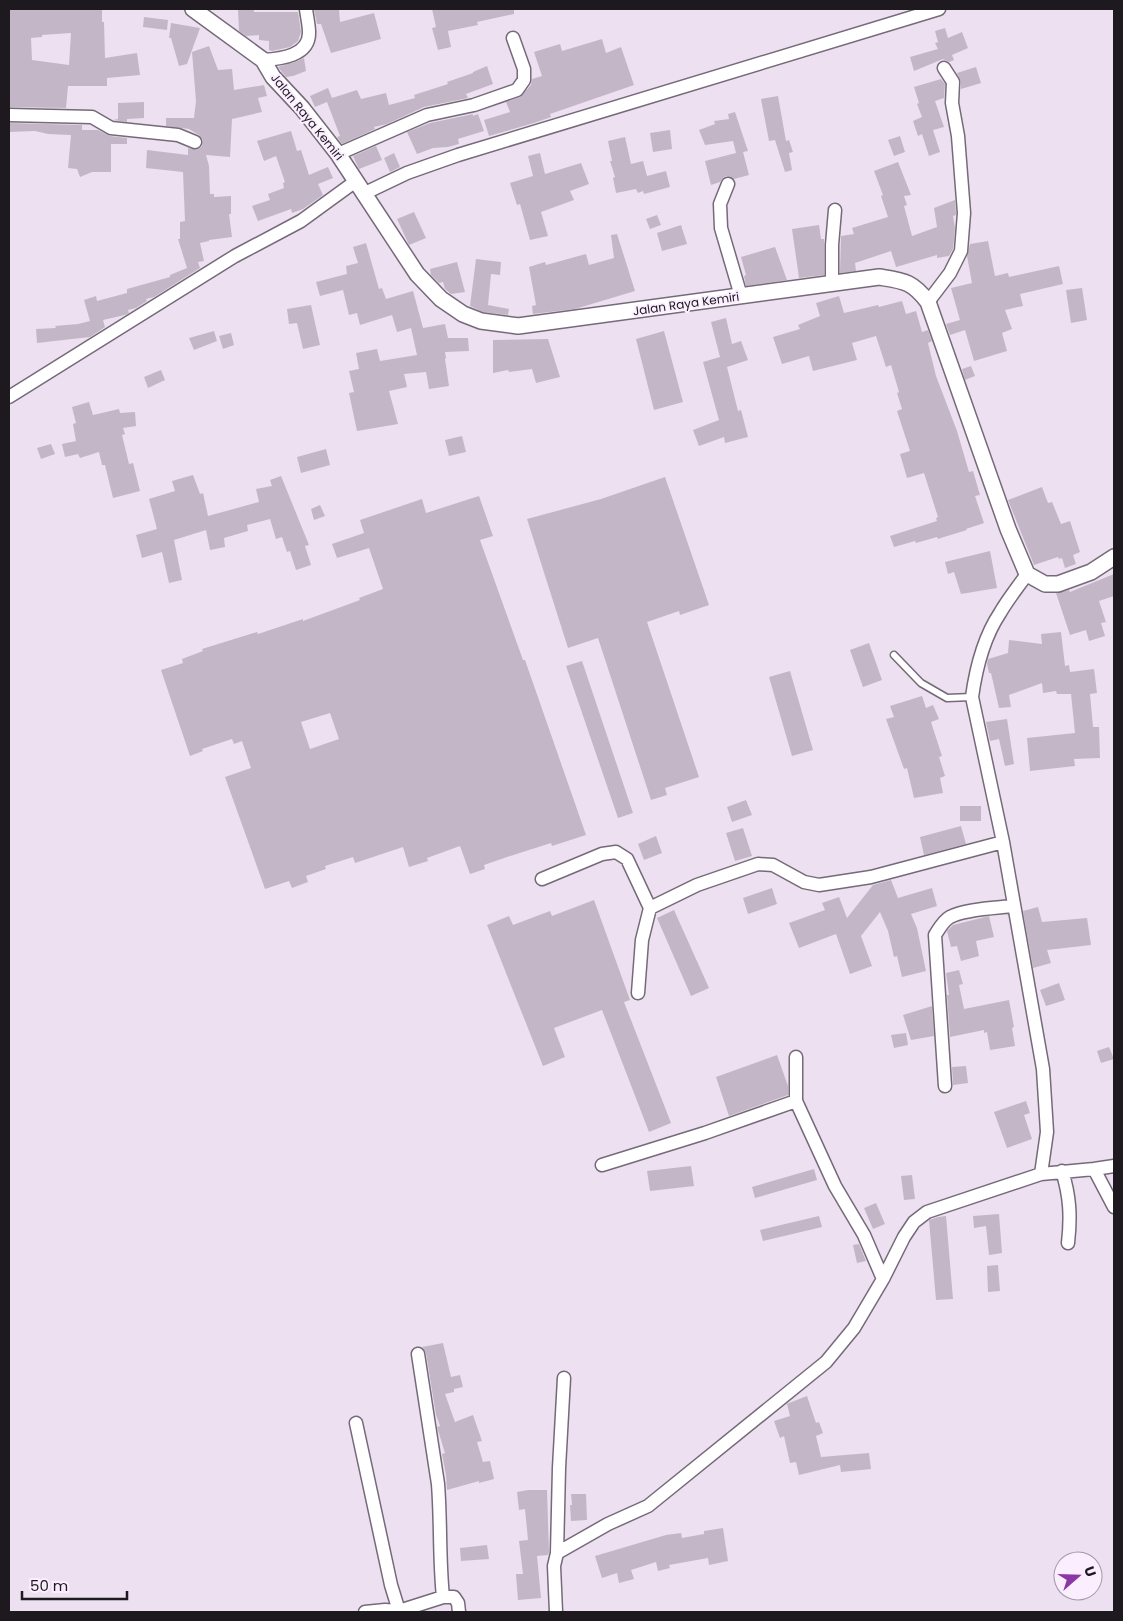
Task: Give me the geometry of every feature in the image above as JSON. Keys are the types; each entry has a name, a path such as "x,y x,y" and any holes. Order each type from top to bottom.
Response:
{"street":[{"name":"Jalan Raya Kemiri","path":"193,9 263,60 273,77 302,108 338,154 417,274 441,298 463,314 481,321 518,326 879,277 906,281 919,289 928,302 1008,529 1027,574"},
{"path":"263,60 283,58 299,52 307,42 310,34 306,9"},
{"path":"9,397 235,256 360,187 458,155 939,9"},
{"path":"338,154 427,115 474,105 517,90 524,80 524,69 513,38"},
{"path":"928,302 950,273 962,251 964,223 958,136 952,103 952,82 944,68"},
{"path":"9,115 92,117 111,128 178,135 195,142"},
{"path":"728,184 720,204 721,228 742,296"},
{"path":"832,284 832,246 835,210"},
{"path":"1041,1174 1046,1132 1043,1069 1003,842 972,697 975,675 983,650 999,614 1027,574 1045,584 1058,584 1091,572 1114,557"},
{"path":"650,908 697,886 758,864 773,865 804,882 819,886 871,877 1003,842"},
{"path":"542,879 602,854 616,852 627,859 650,908 642,940 638,993"},
{"path":"945,1086 934,935 949,917 962,912 1013,906"},
{"path":"796,1057 796,1101 835,1186 864,1235 883,1279"},
{"path":"602,1165 705,1133 796,1101"},
{"path":"557,1553 608,1524 648,1506 826,1362 854,1328 883,1279 909,1229 914,1222 927,1212 1041,1174 1114,1166"},
{"path":"1094,1169 1114,1207"},
{"path":"1062,1171 1068,1190 1070,1228 1068,1243"},
{"path":"418,1354 438,1484 440,1568 443,1597"},
{"path":"556,1612 554,1566 557,1553 564,1378"},
{"path":"356,1422 391,1585 399,1611"},
{"path":"365,1612 399,1611 443,1597 454,1597 458,1603 459,1612"}],"lane":[{"path":"894,655 921,683 948,698 972,697"}],"building":[{"path":"9,9 102,9 105,58 137,53 140,75 107,78 107,86 68,86 66,108 9,107","holes":["71,33 69,65 32,60 31,38 42,37 42,35"]},
{"path":"254,9 254,12 298,12 301,32 298,41 290,47 272,51 269,50 269,41 259,40 259,35 246,36 239,31 238,10"},
{"path":"314,9 339,9 340,22 374,13 381,39 331,53 321,24 317,24"},
{"path":"432,9 514,9 514,14 477,22 478,25 448,31 451,47 438,50 432,28 436,27"},
{"path":"144,17 168,20 167,30 143,27"},
{"path":"171,23 200,28 187,64 179,66 171,38 169,38"},
{"path":"945,28 948,38 962,32 968,48 952,55 954,60 949,62 943,59 914,71 910,57 938,49 935,43 938,42 935,31"},
{"path":"602,39 606,53 621,47 634,85 550,114 551,117 534,123 489,136 484,120 510,112 506,102 520,97 531,85 532,79 542,76 534,52 560,44 562,51"},
{"path":"209,46 218,70 232,69 234,90 264,85 267,96 258,98 262,112 232,119 230,157 206,155 209,166 210,194 214,194 214,197 231,196 231,214 229,214 232,237 200,243 204,261 198,262 200,268 154,297 146,299 147,301 136,308 128,310 129,313 103,320 105,327 90,337 37,343 36,329 56,328 55,326 90,321 84,300 96,296 97,301 127,293 127,289 170,277 170,275 187,268 178,239 180,239 180,222 185,221 183,172 146,168 147,150 188,155 188,148 197,150 202,146 203,140 199,135 189,129 166,126 166,118 194,118 196,101 192,52"},
{"path":"304,58 306,71 293,76 286,77 278,67 295,62"},
{"path":"487,66 493,84 466,94 468,98 424,107 387,124 374,127 375,129 342,144 337,137 340,136 327,102 315,107 310,96 328,88 332,98 357,90 361,99 386,93 389,105 415,98 414,95 448,84 447,82"},
{"path":"976,67 981,83 961,89 961,82 957,73"},
{"path":"941,79 945,84 944,98 935,101 944,127 933,130 940,152 929,156 922,134 918,136 913,121 922,117 914,87"},
{"path":"778,96 786,141 789,140 793,152 789,153 792,170 785,172 775,140 769,141 761,99"},
{"path":"144,102 144,118 127,119 127,122 113,120 118,119 118,103"},
{"path":"735,112 748,151 743,152 749,175 734,179 726,176 720,182 711,185 705,161 736,153 733,141 705,145 699,130 715,124 714,121 729,119 728,114"},
{"path":"473,114 473,116 478,114 484,131 458,139 459,144 433,148 417,154 407,132 430,123"},
{"path":"9,123 82,125 82,130 98,130 110,136 127,138 127,144 111,144 111,172 92,172 80,177 77,169 68,168 71,135 48,134 35,131 9,132"},
{"path":"670,130 672,149 653,152 650,133"},
{"path":"291,131 297,151 301,150 309,175 328,167 333,178 318,184 323,195 303,209 292,213 291,209 258,221 252,206 270,200 268,194 284,188 283,183 285,182 276,156 264,161 257,141"},
{"path":"900,136 905,152 894,156 888,140"},
{"path":"625,137 631,164 643,161 647,176 666,171 670,187 644,194 643,191 638,193 636,189 616,193 608,141"},
{"path":"376,146 382,160 359,169 353,156"},
{"path":"394,153 400,167 390,172 384,158"},
{"path":"540,153 545,174 581,163 589,184 570,191 574,200 541,212 548,236 530,240 520,204 517,205 510,183 533,176 528,156"},
{"path":"898,162 911,195 904,196 907,205 904,206 912,236 937,227 934,208 955,200 956,215 953,216 955,228 953,249 949,256 937,258 937,255 896,267 891,251 855,263 856,271 840,273 841,236 854,234 852,228 888,217 881,196 883,195 874,171"},
{"path":"414,212 426,238 409,245 397,219"},
{"path":"657,215 661,225 650,229 646,219"},
{"path":"681,225 687,244 662,251 657,233"},
{"path":"819,225 821,239 824,239 824,275 799,278 792,229"},
{"path":"617,234 635,291 575,309 533,314 532,306 536,305 529,267 545,262 546,265 586,254 589,265 614,258 611,235"},
{"path":"988,241 995,276 1008,273 1009,277 1059,266 1063,284 1020,294 1023,306 1005,310 1012,329 1002,333 1007,351 974,361 965,330 950,335 946,324 960,320 951,288 972,283 967,256 970,244"},
{"path":"366,243 379,289 382,288 386,299 413,291 423,328 445,324 448,338 468,338 469,351 445,352 449,386 429,389 426,372 404,374 407,387 389,391 398,424 357,431 349,393 354,392 349,371 359,369 356,353 377,349 380,361 417,355 411,328 397,332 392,315 360,325 357,313 349,315 343,290 320,296 316,282 347,274 346,266 358,263 353,247"},
{"path":"775,247 787,280 746,286 744,276 746,275 741,257"},
{"path":"476,259 501,262 500,275 491,274 488,305 509,309 508,315 483,312 470,306"},
{"path":"457,262 465,292 451,294 445,289 443,282 439,283 431,275 430,269"},
{"path":"1082,288 1087,320 1071,323 1066,290"},
{"path":"839,296 844,313 902,301 906,314 916,311 922,332 928,330 932,341 928,343 936,376 957,431 969,472 973,471 980,495 975,496 984,523 938,539 937,537 916,543 915,541 894,547 890,536 937,521 936,518 938,517 924,473 907,478 900,454 910,451 897,411 902,409 897,393 899,392 891,365 886,367 876,336 852,343 857,360 813,371 809,356 782,364 773,337 800,329 798,325 820,316 816,303"},
{"path":"311,305 320,345 303,349 297,323 289,324 287,309"},
{"path":"726,318 732,344 741,341 748,360 727,367 738,411 741,410 748,437 725,443 724,437 699,446 693,430 719,420 703,362 720,357 711,322"},
{"path":"214,331 217,341 194,350 189,338"},
{"path":"664,331 683,402 654,410 636,339"},
{"path":"231,333 234,345 223,349 219,336"},
{"path":"548,339 560,377 536,383 532,369 493,373 493,340"},
{"path":"971,366 975,376 965,380 962,369"},
{"path":"161,370 165,380 148,388 144,377"},
{"path":"89,402 93,415 119,409 120,413 135,412 136,426 123,428 125,434 122,435 129,464 133,463 140,491 113,498 105,465 102,465 99,452 80,458 78,454 65,457 62,444 76,441 73,424 76,423 72,407"},
{"path":"462,436 466,452 449,456 445,440"},
{"path":"51,444 55,454 41,459 37,448"},
{"path":"326,449 330,465 301,473 297,457"},
{"path":"193,475 200,494 203,493 208,516 259,502 256,489 272,486 270,480 281,476 309,545 305,546 311,565 296,570 290,551 287,552 282,537 276,539 270,519 247,525 248,531 224,538 225,547 210,550 206,530 174,540 182,580 169,583 162,552 142,558 136,535 157,529 149,499 175,491 172,481"},
{"path":"665,477 709,605 680,615 679,611 647,622 699,777 665,788 667,795 651,800 598,638 568,648 527,519 601,499"},
{"path":"1042,487 1048,503 1052,502 1061,524 1070,521 1080,552 1073,555 1076,564 1065,568 1062,558 1059,559 1058,557 1034,565 1008,500"},
{"path":"479,496 493,536 480,540 523,660 525,660 586,835 552,846 551,843 507,857 484,865 485,869 470,874 460,846 427,858 428,861 409,867 403,847 355,863 353,857 325,866 326,869 306,876 308,882 292,888 289,881 265,889 225,777 251,768 242,741 234,744 232,739 202,749 203,751 190,756 161,670 183,663 182,659 203,651 202,649 257,632 258,634 303,619 303,621 360,600 359,598 383,589 369,548 337,558 332,544 364,533 360,520 422,499 426,513","holes":["330,713 339,739 310,749 301,722"]},
{"path":"320,505 325,516 314,520 311,509"},
{"path":"990,551 997,588 961,594 954,572 948,574 945,562"},
{"path":"1114,574 1114,596 1099,601 1106,622 1101,623 1105,636 1089,641 1086,630 1070,635 1056,593 1069,590 1070,592"},
{"path":"1061,632 1065,666 1069,665 1070,672 1094,669 1097,693 1090,694 1093,727 1099,727 1100,758 1074,759 1075,766 1030,771 1027,738 1075,733 1071,694 1057,694 1056,691 1043,693 1042,683 1009,695 1011,707 999,708 991,673 989,673 988,659 1008,653 1009,640 1042,644 1041,634"},
{"path":"869,643 882,680 863,687 850,650"},
{"path":"582,661 633,813 618,818 566,666"},
{"path":"790,671 813,750 792,756 769,677"},
{"path":"922,696 926,708 933,705 939,719 931,722 942,756 939,757 945,776 940,778 943,793 914,798 907,768 904,769 886,719 894,717 890,706"},
{"path":"1007,719 1014,764 1005,766 999,739 990,741 986,722"},
{"path":"746,800 752,815 732,822 727,807"},
{"path":"960,806 981,806 981,821 960,821"},
{"path":"961,826 966,844 924,855 920,837"},
{"path":"743,828 752,856 735,861 726,833"},
{"path":"656,836 662,853 644,860 638,844"},
{"path":"891,880 898,898 932,888 937,906 911,914 917,928 926,971 902,977 897,956 894,957 888,931 880,912 861,936 872,966 850,974 836,934 799,948 789,923 825,910 822,903 839,897 847,918 873,885"},
{"path":"772,888 777,904 748,914 743,898"},
{"path":"594,900 630,1000 624,1002 671,1123 649,1132 602,1010 554,1028 565,1057 543,1066 487,925 509,916 513,925 550,911 552,916"},
{"path":"1038,907 1042,922 1087,918 1091,945 1047,950 1051,963 1033,968 1023,911"},
{"path":"674,910 709,988 691,996 657,918"},
{"path":"989,916 994,937 976,941 979,956 961,961 957,946 951,947 947,931 953,925"},
{"path":"959,970 963,984 959,985 964,1009 1009,1000 1015,1046 990,1050 987,1032 984,1033 984,1030 950,1037 947,995 949,995 946,973"},
{"path":"1059,983 1065,1000 1046,1006 1040,990"},
{"path":"932,1006 934,1036 911,1040 903,1015"},
{"path":"906,1033 908,1045 894,1048 891,1035"},
{"path":"1109,1047 1114,1059 1101,1063 1097,1051"},
{"path":"777,1055 788,1086 788,1095 729,1116 716,1077"},
{"path":"966,1066 968,1083 953,1085 952,1067"},
{"path":"1026,1101 1030,1113 1024,1115 1032,1139 1007,1148 994,1112"},
{"path":"691,1166 694,1186 650,1191 647,1171"},
{"path":"814,1169 817,1180 755,1198 752,1187"},
{"path":"912,1175 915,1199 904,1200 901,1176"},
{"path":"876,1203 885,1224 873,1229 864,1208"},
{"path":"999,1214 1002,1253 989,1255 986,1226 974,1228 973,1216"},
{"path":"819,1216 822,1227 763,1241 760,1230"},
{"path":"946,1216 953,1299 936,1300 929,1220"},
{"path":"859,1244 866,1261 857,1263 853,1245"},
{"path":"998,1265 1000,1291 988,1292 987,1266"},
{"path":"443,1343 451,1377 460,1375 463,1387 445,1394 455,1422 473,1415 482,1441 477,1442 483,1462 490,1461 494,1479 447,1490 442,1454 445,1453 437,1427 440,1426 436,1415 426,1353 422,1347"},
{"path":"807,1396 816,1423 819,1422 823,1433 816,1436 821,1457 869,1453 871,1469 841,1472 840,1465 799,1475 796,1462 790,1463 784,1436 780,1438 774,1421 790,1416 787,1404"},
{"path":"547,1490 549,1552 548,1555 537,1556 541,1598 518,1600 516,1574 523,1574 519,1541 528,1540 525,1509 519,1510 517,1492"},
{"path":"571,1494 586,1494 587,1520 571,1521"},
{"path":"723,1528 728,1561 709,1565 708,1558 669,1565 670,1568 658,1571 656,1562 631,1570 634,1579 619,1583 617,1573 602,1578 595,1556 666,1535 681,1533 682,1538 704,1534 704,1531"},
{"path":"487,1545 489,1559 461,1561 460,1548"}]}
